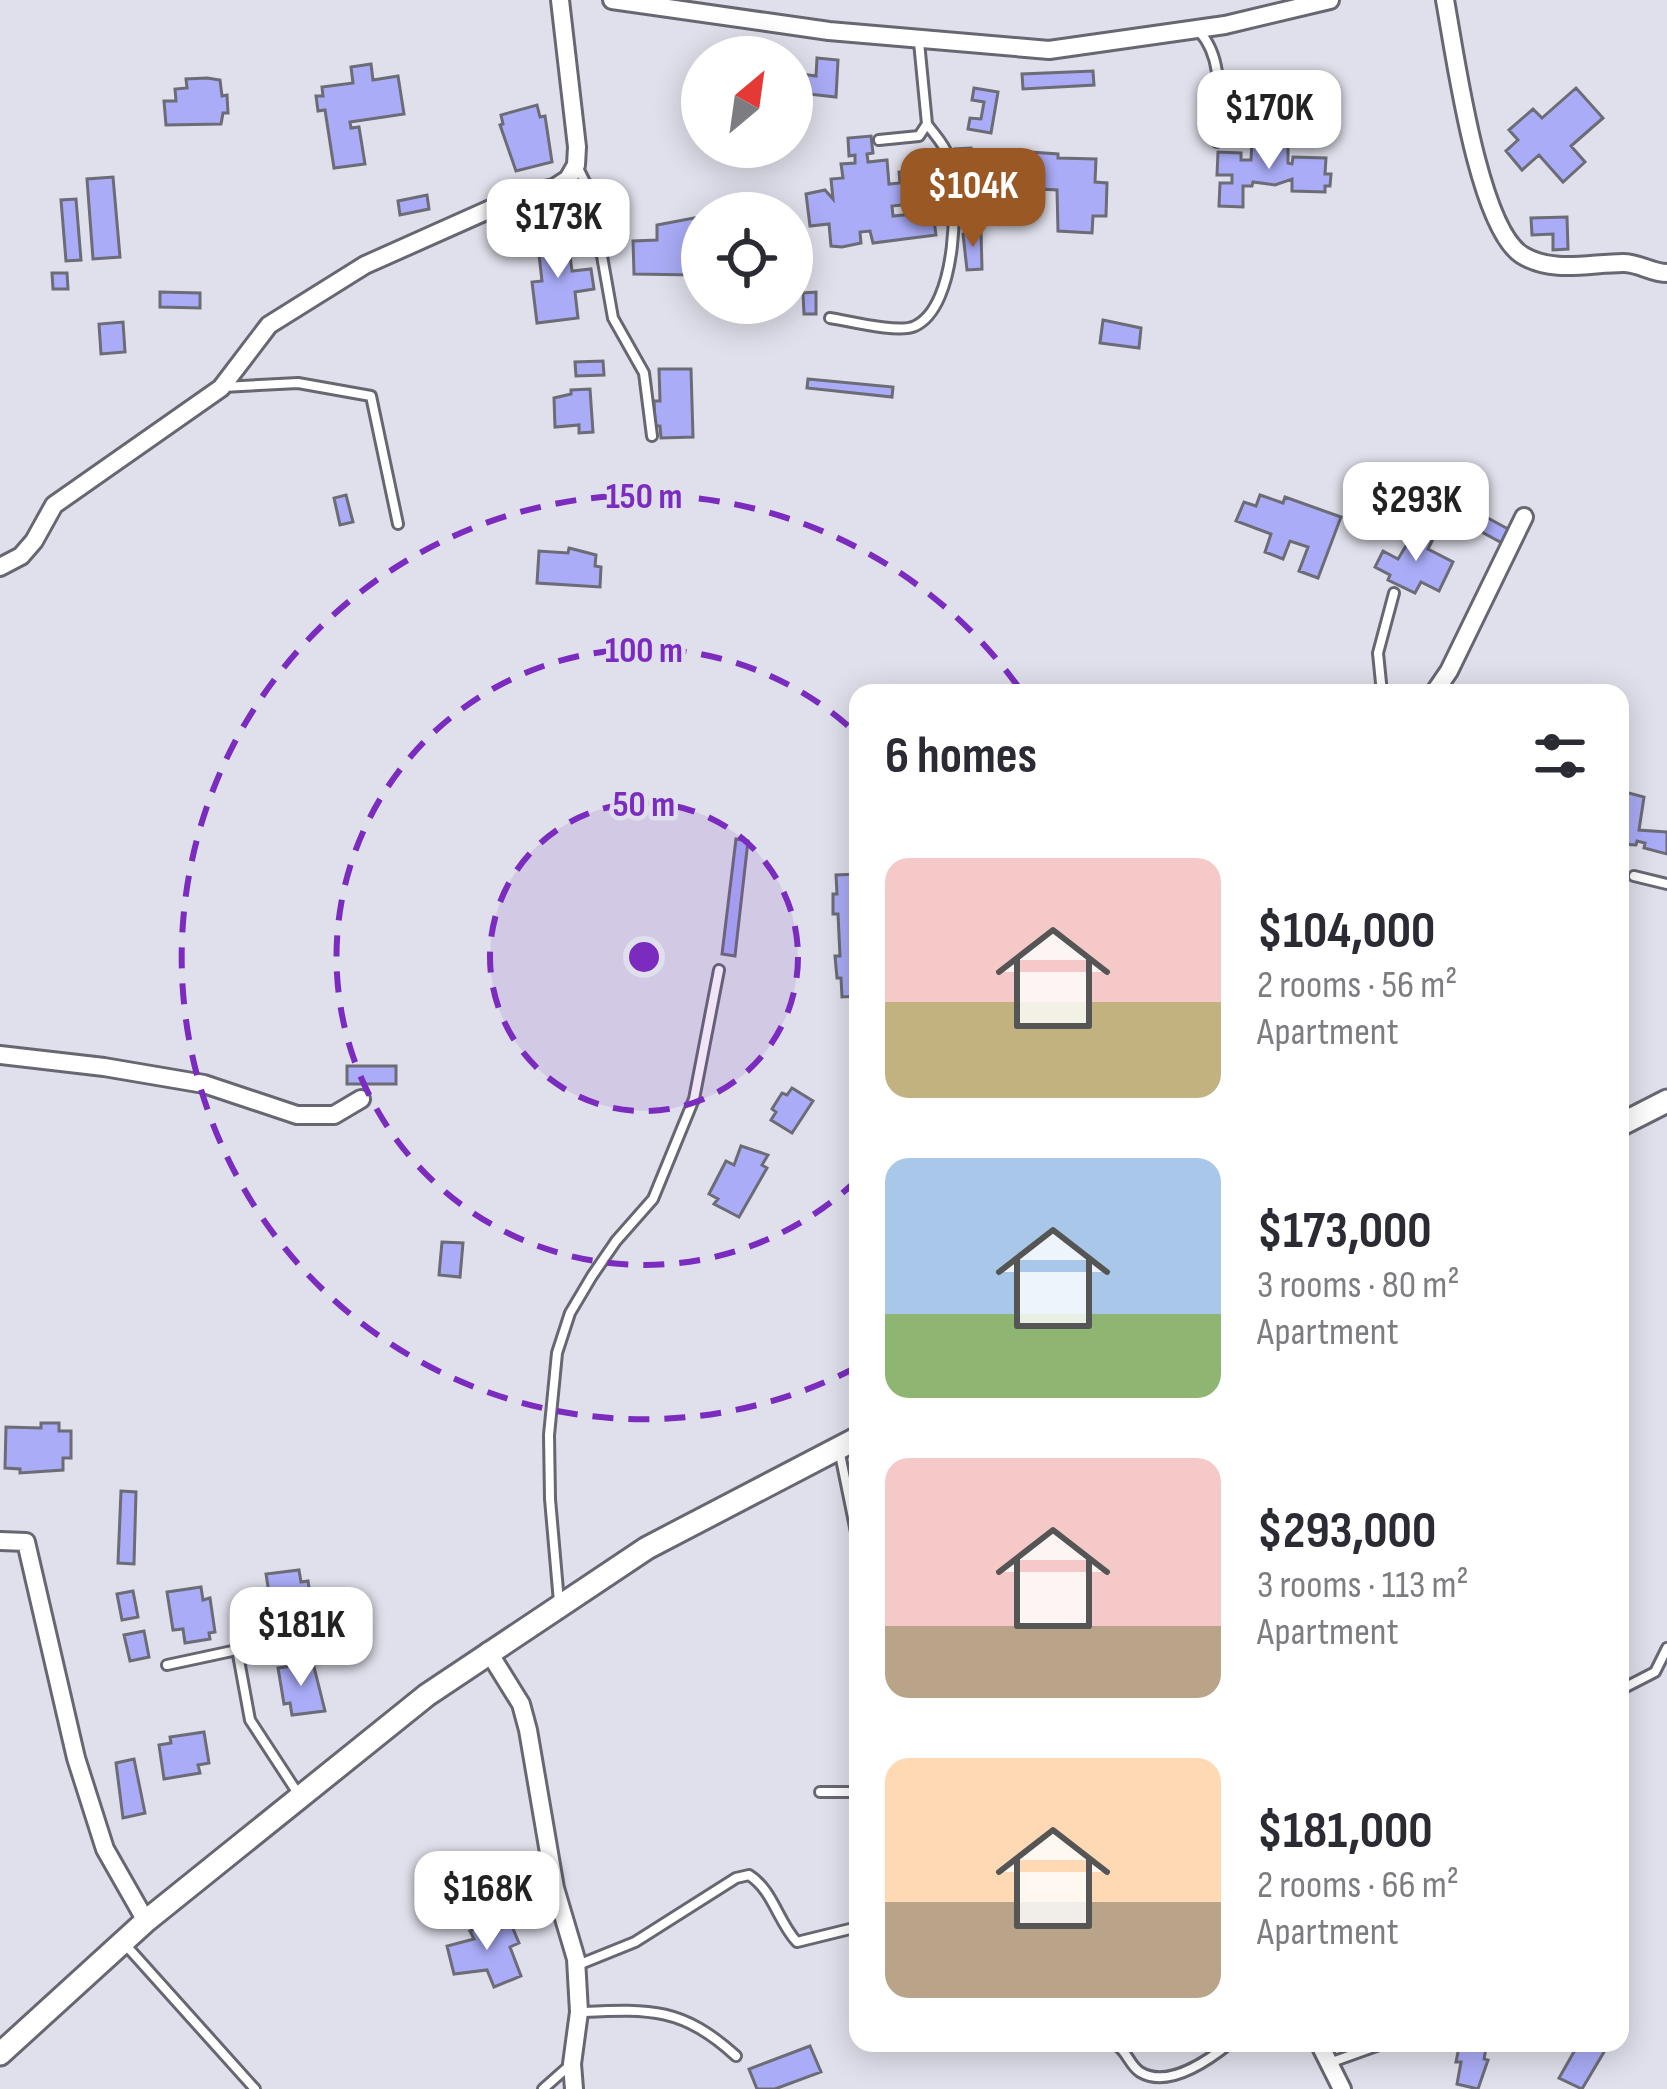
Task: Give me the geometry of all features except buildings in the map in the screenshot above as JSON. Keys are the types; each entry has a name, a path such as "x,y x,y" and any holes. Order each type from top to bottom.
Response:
{"street":[{"path":"0,567 34,542 54,505 221,388 268,325 365,265 568,179 576,165 560,0"},
{"path":"612,0 919,41 1049,50 1198,30 1330,0"},
{"path":"1445,0 1474,157 1508,244 1526,258 1558,266 1624,263 1667,273"},
{"path":"1440,684 1524,517"},
{"path":"0,1055 104,1066 204,1084 297,1115 334,1115 362,1099"},
{"path":"1629,1120 1667,1101"},
{"path":"0,2054 146,1921 488,1652 682,1528 848,1443"},
{"path":"0,1540 26,1542 105,1849 146,1921"},
{"path":"488,1652 520,1704 528,1730 555,1888 577,1965 574,2089"},
{"path":"1325,2052 1342,2089"}],"lane":[{"path":"1198,30 1211,44 1217,65 1217,142"},
{"path":"830,318 904,329 926,318 937,300 955,233 948,153 927,124 919,41"},
{"path":"879,140 919,136 927,124"},
{"path":"576,165 591,194 614,318 644,373 652,436"},
{"path":"221,388 298,383 371,396 398,524"},
{"path":"1381,684 1378,653 1394,593"},
{"path":"1634,876 1667,884"},
{"path":"559,1603 549,1478 556,1353 570,1313 592,1276 653,1198 694,1099 719,970"},
{"path":"167,1665 325,1631"},
{"path":"1629,1685 1654,1672 1667,1648"},
{"path":"237,1649 250,1720 300,1796"},
{"path":"820,1792 849,1792"},
{"path":"577,1965 634,1942 736,1878 749,1875 762,1883 797,1942 849,1929"},
{"path":"122,1941 255,2089"},
{"path":"579,2012 650,2009 710,2031 736,2056"},
{"path":"1125,2052 1137,2071 1153,2078 1195,2071 1219,2052"},
{"path":"1332,2062 1360,2052"},
{"path":"543,2089 572,2064"}]}
